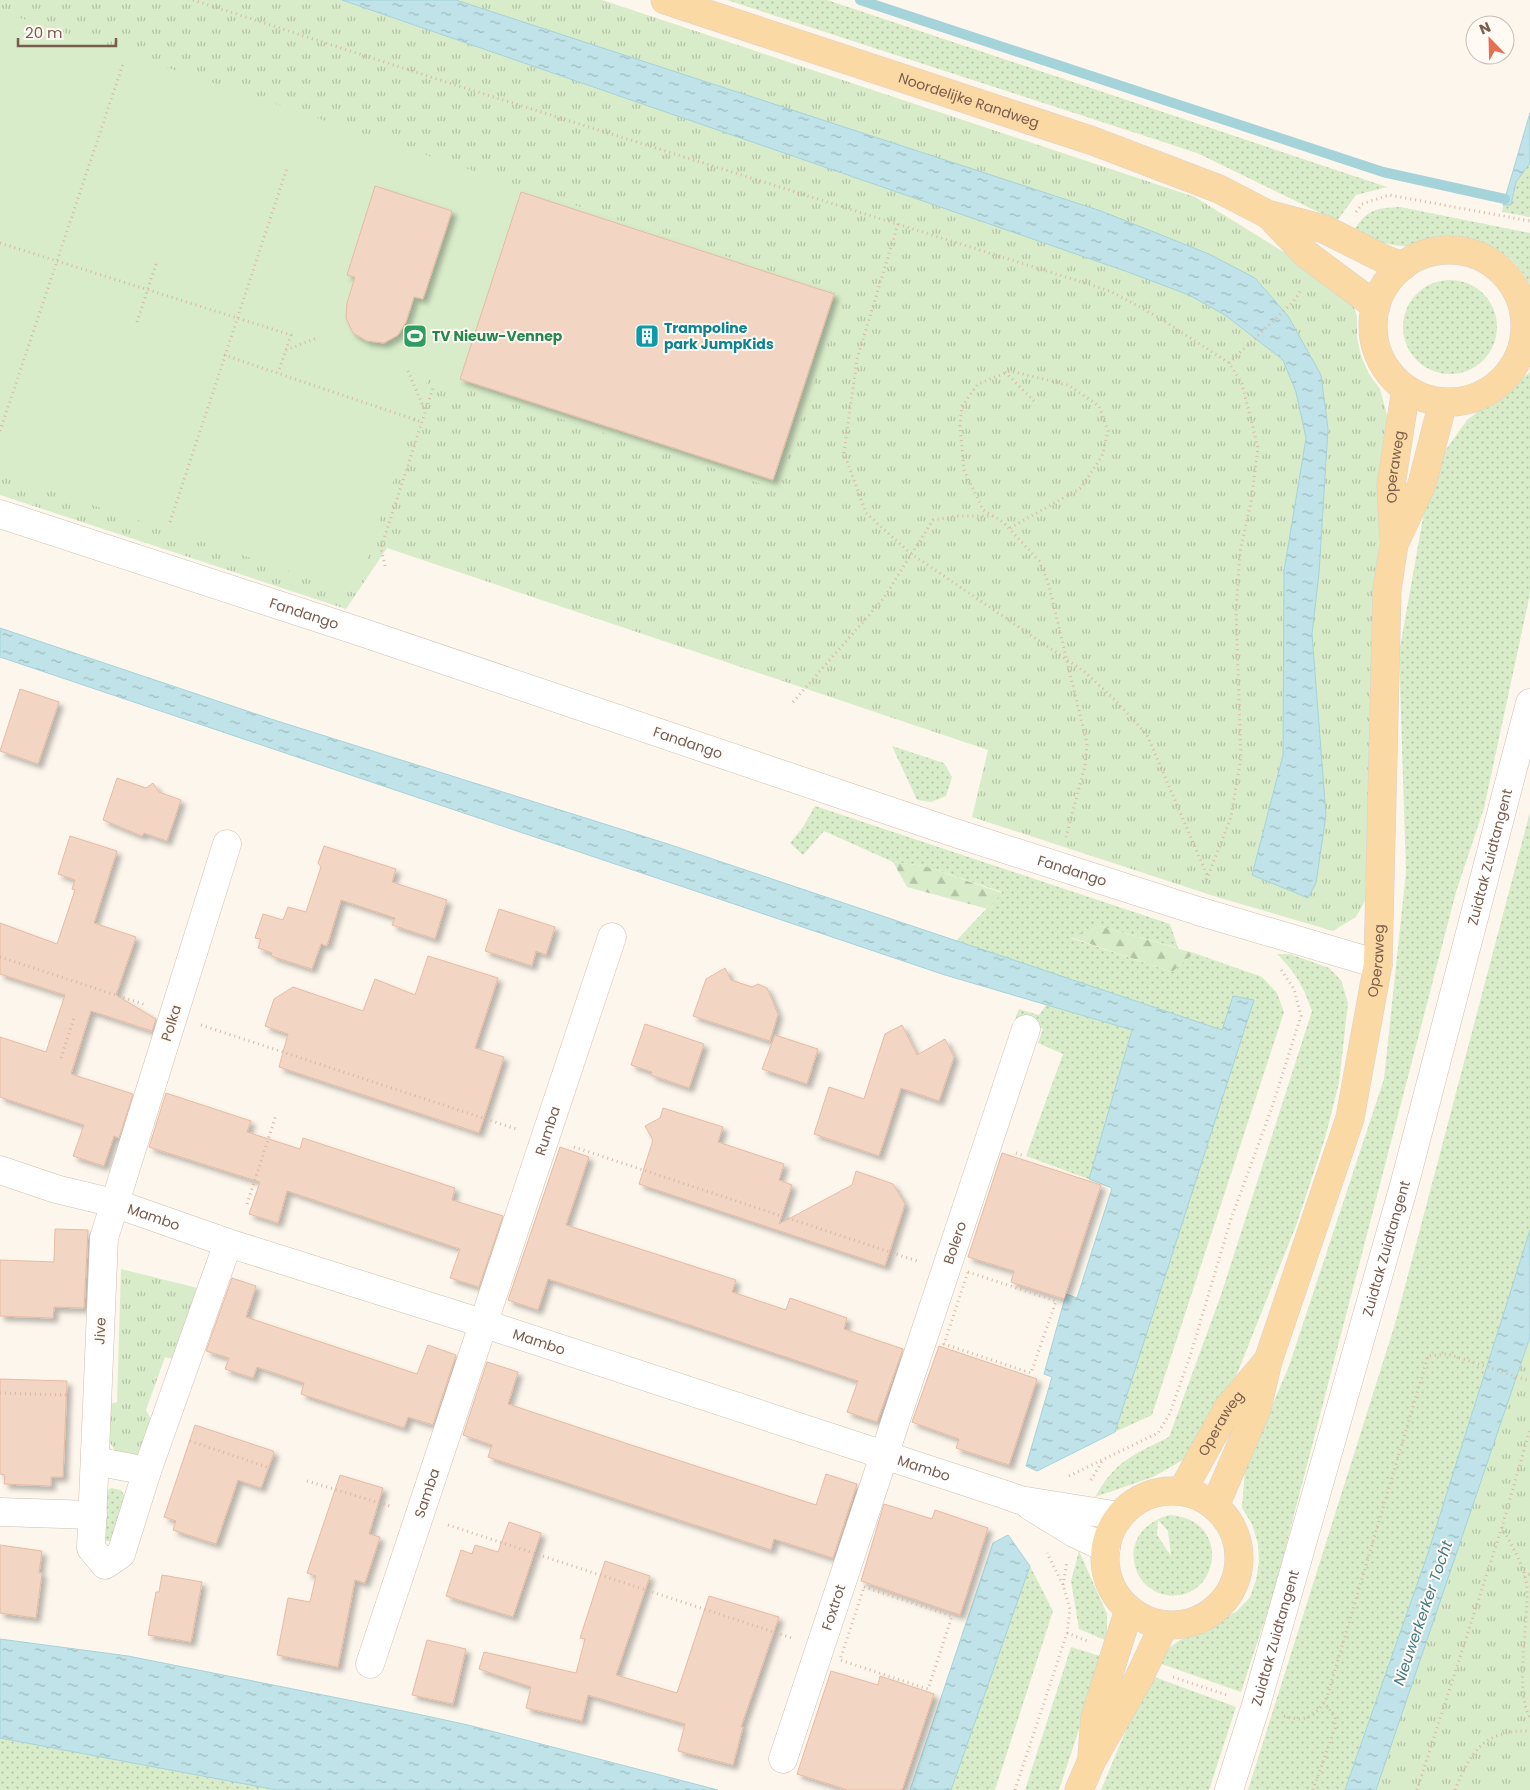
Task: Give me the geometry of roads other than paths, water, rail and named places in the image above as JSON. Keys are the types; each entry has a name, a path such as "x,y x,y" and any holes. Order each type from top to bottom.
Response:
{"main road":[{"name":"Noordelijke Randweg","path":"665,0 1093,141 1219,188 1268,214 1324,229 1384,260 1403,266"},
{"name":"Noordelijke Randweg","path":"1268,214 1306,254 1376,306"},
{"path":"1444,251 1473,255 1486,260 1504,274 1516,292 1527,313 1524,334 1524,357 1506,377 1487,392 1466,401 1443,402 1419,397 1396,382 1380,360 1373,333 1376,306 1388,281 1403,266 1423,255 1444,251"},
{"name":"Operaweg","path":"1216,1506 1257,1408 1268,1361 1350,1118 1378,964 1387,590 1394,544 1391,485 1406,388"},
{"name":"Operaweg","path":"1394,544 1422,484 1443,402"},
{"name":"Operaweg","path":"1182,1491 1228,1408 1268,1361"},
{"path":"1182,1491 1200,1496 1216,1506 1230,1523 1238,1543 1240,1564 1234,1585 1222,1603 1206,1617 1185,1624 1164,1625 1145,1620 1129,1610 1117,1597 1109,1582 1105,1565 1106,1548 1113,1525 1120,1516 1137,1500 1159,1492 1182,1491"},
{"path":"1092,1760 1094,1717 1129,1610"},
{"path":"1079,1790 1092,1760 1139,1678 1164,1625"}],"street":[{"name":"Fandango","path":"0,514 361,632 942,829 1198,911 1378,964"},
{"name":"Zuidtak Zuidtangent","path":"1229,1790 1256,1705 1402,1191 1530,703"},
{"name":"Polka","path":"114,1203 227,844"},
{"name":"Rumba","path":"482,1323 612,937"},
{"name":"Bolero","path":"884,1456 1026,1029"},
{"name":"Mambo","path":"0,1170 56,1189 114,1203 228,1243 482,1323 1020,1500 1120,1516"},
{"name":"Mambo","path":"0,1187 56,1189"},
{"name":"Jive","path":"114,1203 104,1238 91,1548 105,1565 121,1554 228,1243"},
{"name":"Samba","path":"370,1664 482,1323"},
{"name":"Foxtrot","path":"783,1759 830,1654 884,1456"},
{"path":"96,1461 148,1471"},
{"name":"Mambo","path":"1020,1500 1074,1533 1106,1548"},
{"path":"0,1512 93,1515"}],"water":[{"path":"342,0 456,0 1101,211 1209,254 1255,278 1288,316 1321,375 1328,429 1319,573 1312,634 1326,815 1316,883 1308,898 1252,875 1283,755 1284,571 1306,438 1296,392 1283,360 1225,315 1189,295 1128,272"},
{"path":"1530,113 1530,163 1516,182 1511,205 1503,205"},
{"path":"0,628 271,719 668,844 1222,1030 1233,996 1254,1000 1115,1432 1037,1471 1026,1466 1052,1377 1044,1374 1066,1294 1077,1298 1112,1188 1089,1179 1132,1030 945,975 0,657"},
{"name":"Nieuwerkerker Tocht","path":"1530,1230 1530,1337 1376,1790 1345,1790 1427,1556"},
{"path":"1008,1535 1030,1566 951,1790 910,1790 993,1543"},
{"path":"0,1639 128,1656 408,1712 468,1725 718,1790 277,1790 0,1738"}],"waterway":[{"path":"860,0 1383,172 1505,199"}],"place":[{"name":"TV Nieuw-Vennep","path":"415,336"},
{"name":"Trampoline park JumpKids","path":"647,336"}]}
